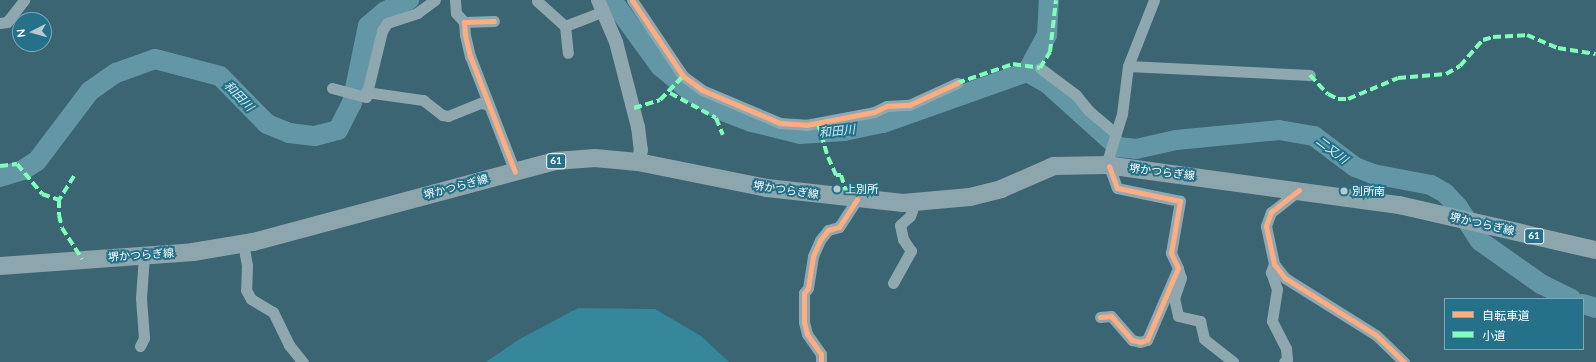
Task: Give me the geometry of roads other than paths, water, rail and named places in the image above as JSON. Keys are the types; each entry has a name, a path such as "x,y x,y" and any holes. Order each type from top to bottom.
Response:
{"main road":[{"name":"堺かつらぎ線","path":"0,266 193,252 243,243 554,161 588,158 638,162 767,188 857,199 915,202 970,197 1001,189 1054,166 1108,166 1300,190 1447,216 1596,250"}],"street":[{"path":"0,23 7,22 24,0"},
{"path":"332,88 366,97 382,31 387,23 417,13 435,0"},
{"path":"455,0 456,13 464,22 470,56 515,172"},
{"path":"632,0 683,76 702,90 780,124 806,125 874,112 887,106 909,105 957,83"},
{"path":"1154,0 1128,66 1122,114 1115,133 1108,166 1117,188 1180,201 1171,253 1182,278 1174,298 1178,316 1200,321 1204,339 1233,362"},
{"path":"537,1 564,26 568,53"},
{"path":"564,26 598,3 616,42 638,127 641,150 638,162"},
{"path":"464,22 494,21"},
{"path":"1128,66 1310,75"},
{"path":"1040,68 1076,95 1088,112 1115,133"},
{"path":"366,92 423,100 442,115 481,103 489,105"},
{"path":"1300,190 1271,212 1266,226 1274,264 1285,278 1376,335 1404,362"},
{"path":"821,362 821,354 807,334 804,322 804,293 808,288 813,256 820,240 828,230 839,227 857,199"},
{"path":"893,283 911,251 903,239 900,225 910,216 915,202"},
{"path":"243,243 247,265 246,290 251,299 273,312 289,345 303,362"},
{"path":"140,346 144,338 141,298 144,255"},
{"path":"1274,264 1271,272 1277,289 1272,321 1286,348 1287,359 1284,362"},
{"path":"1100,317 1112,316 1132,340 1140,342 1147,340 1178,268"}],"waterway":[{"name":"和田川","path":"0,177 23,170 37,161 90,91 116,73 155,59 220,76 267,124 289,133 315,136 338,130 352,103 368,26 384,12 409,0"},
{"name":"和田川","path":"612,0 660,66 691,92 720,110 752,122 800,134 844,131 883,123 1027,72 1047,35 1049,0"},
{"name":"二又川","path":"1027,72 1047,83 1118,147 1136,149 1176,140 1279,130 1314,136 1355,167 1373,174 1431,185 1445,193 1458,207 1480,241 1541,284 1570,298"},
{"name":"二又川","path":"1584,304 1596,308"}],"place":[{"name":"上別所","path":"837,189"},
{"name":"別所南","path":"1344,191"}]}
